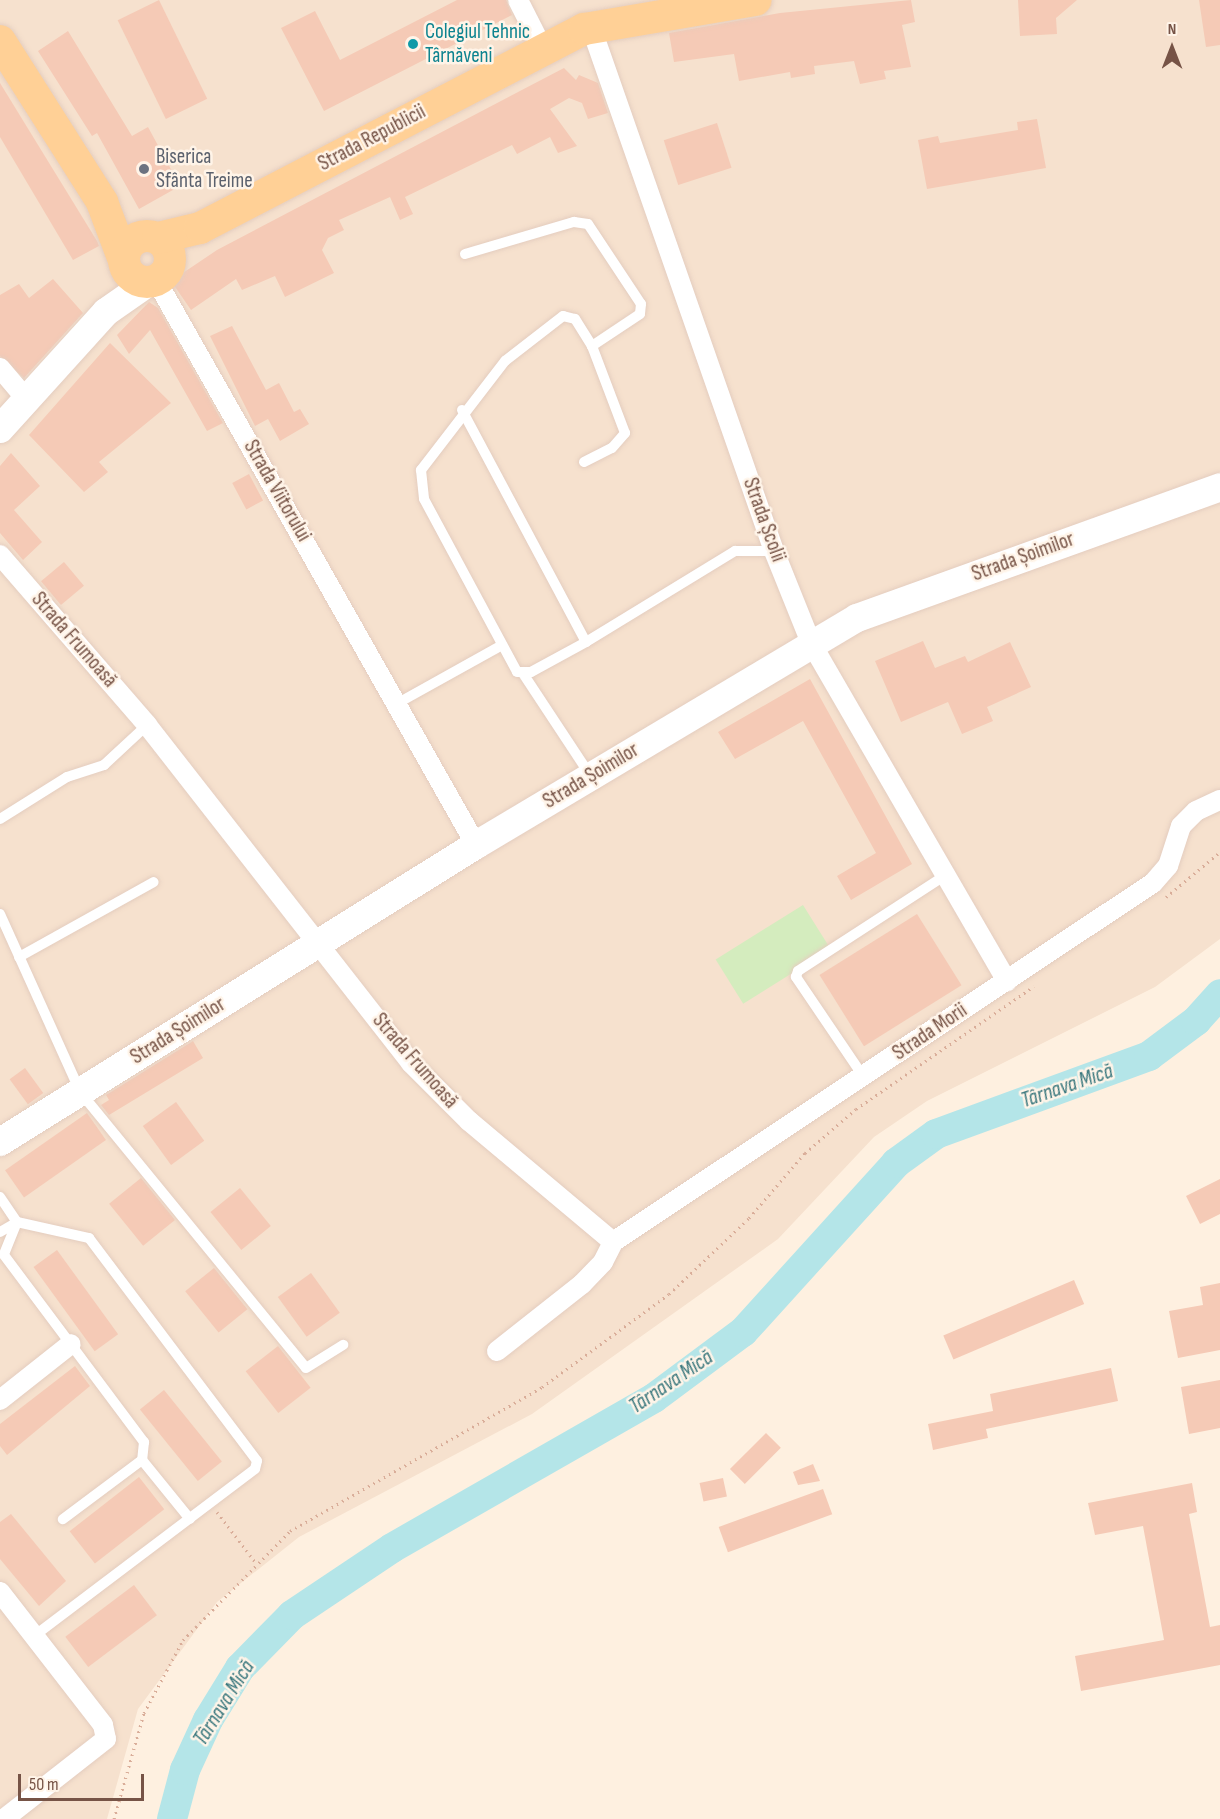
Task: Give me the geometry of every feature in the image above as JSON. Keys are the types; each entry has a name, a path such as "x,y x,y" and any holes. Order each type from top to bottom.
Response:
{"main road":[{"name":"Strada Republicii","path":"146,260 200,228 543,49 591,27 670,6 756,0"},
{"path":"4,54 102,202 146,260"}],"street":[{"path":"518,0 543,49"},
{"name":"Strada Școlii","path":"591,27 774,551 811,644 1007,981"},
{"name":"Strada Republicii","path":"0,429 106,312 146,260"},
{"name":"Strada Viitorului","path":"146,260 398,703 476,845"},
{"path":"0,368 27,400"},
{"name":"Strada Șoimilor","path":"0,1142 476,845 811,644 877,608 1220,487"},
{"name":"Strada Frumoasă","path":"0,555 147,725 441,1095 613,1242"},
{"name":"Strada Morii","path":"613,1242 1153,883 1168,866 1181,826 1196,811 1220,800"},
{"path":"497,1351 582,1284 603,1262 613,1242"},
{"path":"0,1400 71,1344"},
{"path":"0,1592 103,1725 103,1745 4,1819"}],"lane":[{"path":"465,254 574,222 588,224 641,304 639,314 592,346"},
{"path":"584,462 612,448 625,433 592,346 575,319 563,316 526,340 462,410 426,458 419,483 517,672 524,675 591,776"},
{"path":"462,410 586,642"},
{"path":"524,675 586,642 735,551 774,551"},
{"path":"398,703 502,645"},
{"path":"0,819 67,777 104,765 147,725"},
{"path":"863,1076 796,977 798,970 946,874"},
{"path":"19,957 154,882"},
{"path":"0,914 81,1093 306,1368 343,1345"},
{"path":"0,1197 17,1222"},
{"path":"17,1222 4,1255 144,1442 142,1460 190,1519"},
{"path":"0,1232 17,1222 89,1238 255,1454 255,1469 33,1636"},
{"path":"63,1519 142,1460"}],"path":[{"path":"1160,901 1220,852"},
{"path":"114,1819 144,1713 183,1640 256,1563 290,1531 542,1388 651,1307 749,1218 805,1153 856,1109 1042,980"},
{"path":"211,1503 256,1563"}],"shaded area":[{"path":"0,0 1220,0 1220,939 1155,987 927,1101 874,1137 778,1239 532,1414 299,1537 217,1602 138,1709 107,1819 0,1819"}],"green space":[{"path":"803,905 831,949 743,1004 716,960"}],"building":[{"path":"159,0 207,99 166,119 118,20"},
{"name":"Colegiul Tehnic Târnăveni","path":"457,0 506,0 512,15 324,111 281,28 315,11 340,60"},
{"path":"911,0 915,22 902,25 911,67 884,71 886,79 860,84 854,61 814,66 815,74 791,78 790,72 739,81 734,54 674,62 669,33 780,13"},
{"path":"1018,0 1077,0 1056,18 1057,34 1020,36"},
{"path":"1199,0 1220,0 1220,45 1206,47"},
{"path":"68,31 132,136 148,127 180,186 139,209 97,133 92,136 38,51"},
{"path":"564,68 576,80 579,75 598,83 608,113 588,119 582,103 569,98 550,109 577,146 558,153 550,137 517,154 512,145 405,197 413,214 400,220 390,197 339,220 344,230 328,238 322,250 334,273 285,297 275,276 242,290 236,279 191,310 171,281 217,250"},
{"path":"0,83 97,241 99,246 73,260 0,137"},
{"path":"1037,119 1046,168 927,189 918,140 938,136 940,143 1018,130 1017,122"},
{"path":"717,123 732,168 678,185 664,140"},
{"path":"53,279 83,313 24,378 0,356 0,295 19,284 29,298"},
{"path":"149,302 158,308 223,423 207,431 150,330 129,354 117,335"},
{"path":"232,326 266,390 279,383 294,412 300,409 309,424 280,441 268,419 255,426 210,336"},
{"path":"110,343 171,403 99,462 108,472 84,492 29,435"},
{"path":"11,453 40,486 14,510 42,542 23,560 0,533 0,466"},
{"path":"249,474 263,500 246,509 232,483"},
{"path":"64,562 84,586 61,605 41,581"},
{"path":"923,641 935,668 965,656 968,662 1010,642 1031,687 987,707 993,721 962,734 948,702 901,722 875,661"},
{"path":"810,679 912,864 851,900 837,876 876,853 803,721 735,759 718,732"},
{"path":"917,914 962,985 864,1046 819,975"},
{"path":"193,1041 203,1058 109,1115 101,1105 109,1100 106,1095"},
{"path":"25,1068 43,1093 28,1104 10,1079"},
{"path":"176,1102 204,1141 171,1165 143,1126"},
{"path":"87,1113 106,1140 24,1197 5,1170"},
{"path":"141,1178 175,1220 143,1246 109,1204"},
{"path":"1220,1179 1220,1214 1200,1224 1186,1196"},
{"path":"240,1188 271,1226 241,1250 210,1212"},
{"path":"57,1250 118,1334 95,1351 34,1267"},
{"path":"214,1268 247,1309 219,1332 185,1291"},
{"path":"311,1273 340,1313 307,1337 278,1297"},
{"path":"1074,1280 1084,1304 953,1359 943,1335"},
{"path":"1220,1283 1220,1350 1178,1358 1169,1311 1203,1305 1200,1287"},
{"path":"278,1346 311,1388 278,1413 246,1371"},
{"path":"75,1366 90,1386 7,1455 0,1446 0,1424"},
{"path":"1111,1368 1118,1401 986,1429 988,1438 933,1450 928,1424 993,1411 990,1394"},
{"path":"1220,1380 1220,1428 1189,1434 1181,1387"},
{"path":"164,1390 222,1461 198,1481 140,1410"},
{"path":"766,1433 781,1448 745,1484 730,1469"},
{"path":"813,1464 820,1481 798,1485 793,1472"},
{"path":"139,1477 164,1509 95,1563 70,1531"},
{"path":"723,1478 727,1497 703,1502 700,1483"},
{"path":"1192,1483 1197,1512 1189,1514 1210,1627 1220,1625 1220,1665 1081,1691 1075,1656 1164,1640 1143,1526 1095,1535 1088,1503"},
{"path":"823,1489 832,1514 728,1552 719,1527"},
{"path":"11,1514 66,1581 39,1606 0,1559 0,1522"},
{"path":"134,1585 157,1615 88,1667 65,1637"}],"waterway":[{"name":"Târnava Mică","path":"172,1819 185,1770 208,1720 240,1668 292,1615 392,1548 654,1398 743,1332 896,1163 936,1134 1149,1056 1196,1021 1220,994"}],"place":[{"name":"Colegiul Tehnic Târnăveni","path":"413,44"},
{"name":"Biserica Sfânta Treime","path":"144,169"}]}
